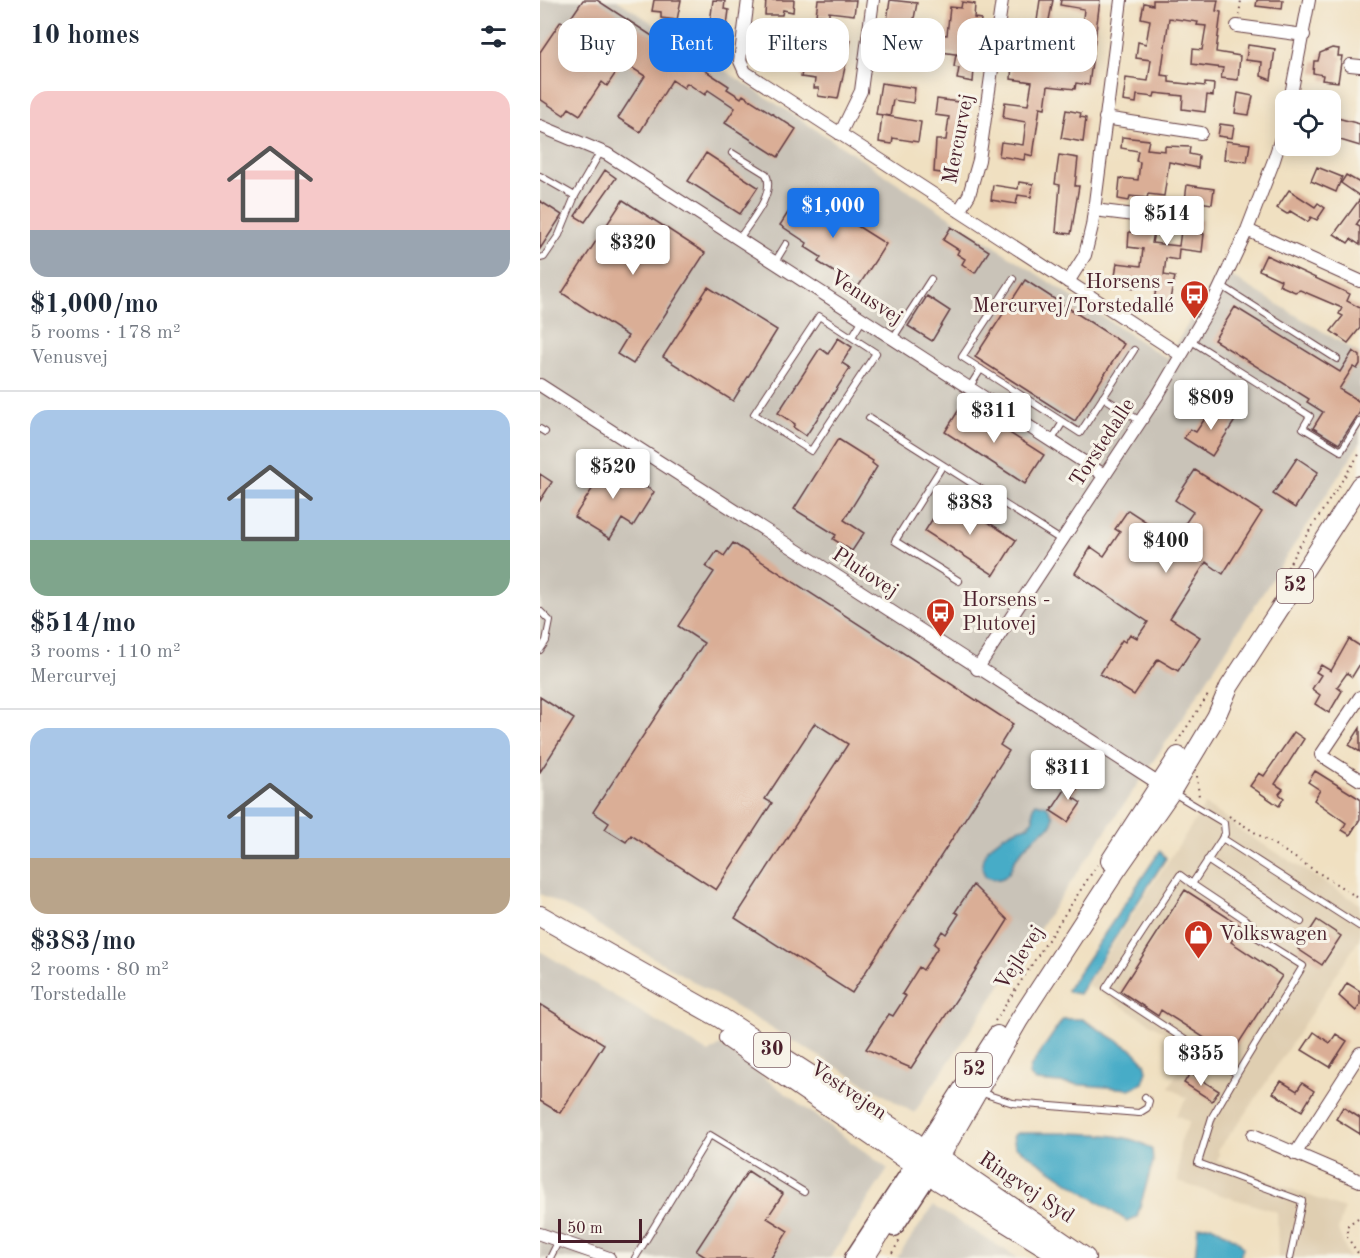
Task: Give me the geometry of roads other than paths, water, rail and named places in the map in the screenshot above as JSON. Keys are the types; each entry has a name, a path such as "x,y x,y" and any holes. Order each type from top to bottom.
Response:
{"highway":[{"name":"Vestvejen","path":"540,916 670,992 730,1024 926,1161"},
{"name":"Vestvejen","path":"670,992 765,1064 926,1161"},
{"name":"Ringvej Syd","path":"926,1161 1057,1238 1085,1258"},
{"name":"Ringvej Syd","path":"926,1161 1065,1258"}],"main road":[{"name":"Vejlevej","path":"873,1258 926,1161 1116,871 1165,788 1205,713 1229,687 1360,485"},
{"name":"Vejlevej","path":"971,1090 1025,991 1165,788"},
{"name":"Vejlevej","path":"853,1258 926,1161"},
{"path":"865,1258 926,1161"}],"street":[{"name":"Mercurvej","path":"748,0 740,61 745,72 1181,356"},
{"path":"840,134 861,90 873,0"},
{"name":"Mercurvej","path":"958,211 969,195 979,160 1002,0"},
{"path":"1068,282 1085,255 1094,210 1120,0"},
{"path":"1292,90 1309,0"},
{"path":"1237,26 1304,35"},
{"path":"1105,118 1201,133"},
{"name":"Venusvej","path":"540,126 601,151 1104,476"},
{"name":"Torstedalle","path":"978,669 1140,421 1222,286 1247,230 1275,156"},
{"path":"1094,210 1167,219"},
{"path":"1247,230 1360,281"},
{"name":"Plutovej","path":"541,387 1165,788"},
{"path":"1360,697 1321,755 1360,780"},
{"path":"1294,1154 1360,1053"},
{"path":"1253,1135 1360,1181"},
{"path":"540,1234 609,1258"}],"lane":[{"path":"540,258 544,257 559,235 575,196 601,151"},
{"path":"732,153 766,174 769,180 767,194 739,239"},
{"path":"540,176 575,196"},
{"path":"775,262 786,244"},
{"path":"893,339 931,279"},
{"path":"1013,279 963,357 1080,433 1134,350"},
{"path":"1222,286 1337,359"},
{"path":"819,316 852,337 876,353 811,451 754,414 819,316"},
{"path":"852,337 863,319"},
{"path":"1190,340 1310,416 1303,428 1341,451 1360,421"},
{"path":"969,388 981,369"},
{"path":"1103,397 1140,421"},
{"path":"869,418 1062,541"},
{"path":"1051,441 1063,422"},
{"path":"943,465 895,541 959,581"},
{"path":"540,611 550,621 546,641 540,650"},
{"path":"1165,788 1224,823 1225,834 1192,884"},
{"path":"1222,838 1359,926"},
{"path":"1208,860 1301,922"},
{"path":"1237,1074 1106,988 1180,875 1252,924 1247,931 1303,966 1212,1117 1198,1163 1302,1201 1290,1258"},
{"path":"971,1090 1013,1103 1139,1113 1147,1108 1149,1101 1145,1097"},
{"path":"635,1258 710,1135 804,1192"},
{"path":"550,1258 559,1240"}],"water":[{"path":"1036,803 1047,806 1053,816 1052,825 1024,848 1006,876 1001,879 992,879 985,876 982,867 987,850 1002,837 1028,826 1033,819 1033,807"},
{"path":"1160,851 1166,858 1079,994 1069,992 1067,990"},
{"path":"1063,1019 1082,1019 1133,1050 1145,1063 1147,1071 1143,1083 1130,1089 1036,1081 1029,1075 1030,1068"},
{"path":"1017,1133 1108,1135 1141,1143 1152,1150 1153,1162 1137,1217 1127,1221 1015,1146 1013,1136"},
{"path":"1211,1225 1237,1240 1243,1247 1240,1258 1195,1258 1198,1227"}],"place":[{"name":"Horsens - Mercurvej/Torstedallé","path":"1195,320"},
{"name":"Horsens - Plutovej","path":"941,638"},
{"name":"Volkswagen","path":"1198,960"}]}
